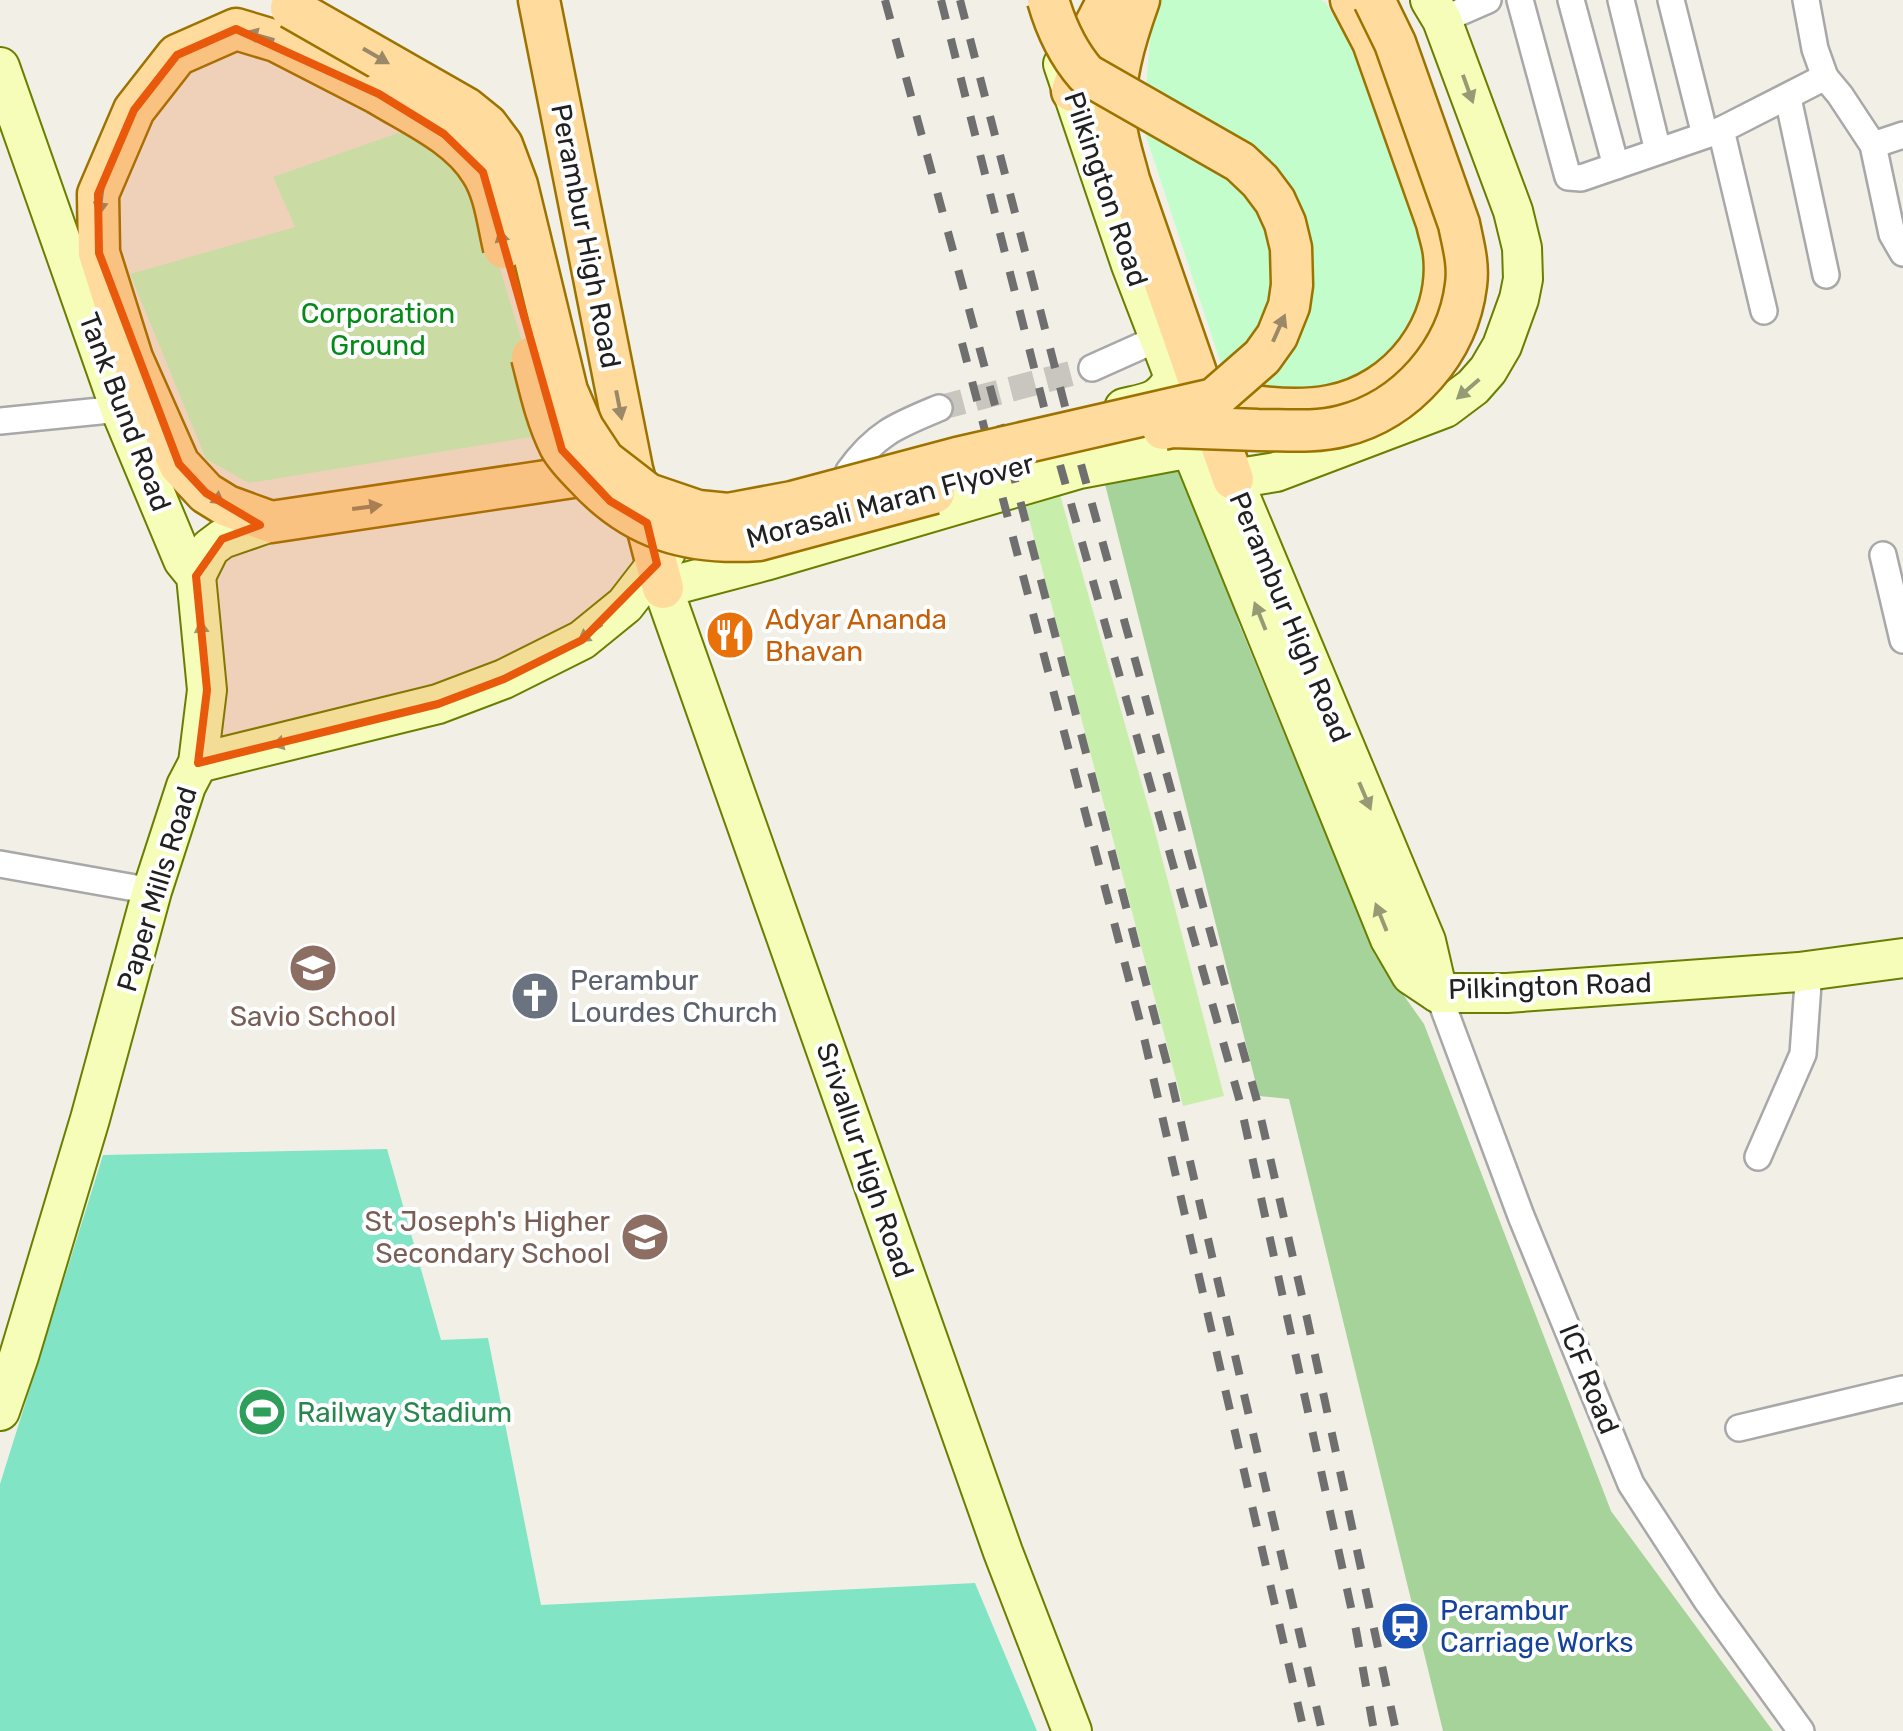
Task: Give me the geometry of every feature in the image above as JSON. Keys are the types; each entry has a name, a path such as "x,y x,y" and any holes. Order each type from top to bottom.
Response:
{"main road":[{"path":"513,0 589,365 584,418 572,450 546,481"},
{"name":"Perambur High Road","path":"539,0 624,479 660,576"},
{"name":"Morasali Maran Flyover","path":"285,4 466,108 487,125 502,146 517,185 568,392 584,428 604,460 648,494 698,511 728,514 792,502 958,458 1214,399 1262,357 1278,336 1292,285 1291,248 1275,200 1240,162 1086,74 1062,40 1045,0"},
{"path":"1072,91 1092,31 1108,0"},
{"path":"1139,0 1120,64 1114,104 1116,130 1233,480"},
{"path":"1214,399 1307,409 1351,401 1374,391 1411,360 1433,326 1444,279 1444,254 1437,223 1373,42 1351,0"},
{"name":"Morasali Maran Flyover","path":"271,522 227,506 206,493 179,464 132,358 99,253 98,194 134,110 177,55 236,29 276,40 379,94 467,153 483,172 491,196 546,412 562,450 610,502 633,518 680,535 731,542 759,540 1173,427 1301,431 1341,426 1366,417 1414,387 1452,335 1466,284 1466,254 1395,43 1374,0"},
{"path":"271,522 546,481 624,479"}],"street":[{"name":"Pilkington Road","path":"849,470 974,445 1154,401 1167,392 1174,377 1072,91 1045,0"},
{"path":"1436,10 1488,0"},
{"path":"1520,0 1568,177 1580,178 1713,132 1825,77"},
{"path":"1572,0 1616,166"},
{"path":"1621,0 1658,152"},
{"path":"1671,0 1764,312"},
{"path":"1806,0 1825,77 1873,145 1892,234 1903,253"},
{"name":"Perambur High Road","path":"1436,10 1513,211 1522,248 1519,299 1502,346 1473,387 1445,408 1276,472 1233,480 1426,942 1438,994"},
{"name":"Tank Bund Road","path":"0,67 120,409 183,560 196,576 207,690 198,763"},
{"path":"1788,98 1826,276"},
{"path":"1873,145 1903,135"},
{"path":"1092,368 1159,338"},
{"path":"624,479 701,496 739,496 849,470 880,436 939,408"},
{"path":"0,421 120,409"},
{"path":"660,576 783,556 1079,468 1191,448 1233,480"},
{"name":"Pilkington Road","path":"1191,448 1390,939 1411,975 1438,994 1507,993 1809,970 1903,958"},
{"name":"Paper Mills Road","path":"0,1411 90,1119 152,891 186,786 198,763 438,704 504,679 582,640 660,576 701,496"},
{"path":"196,576 210,548 222,539 271,522"},
{"path":"1883,555 1903,640"},
{"name":"Srivallur High Road","path":"660,576 1002,1552 1072,1731"},
{"path":"0,864 152,891"},
{"path":"1758,1157 1804,1054 1809,970"},
{"name":"ICF Road","path":"1438,994 1521,1216 1631,1484 1801,1731"},
{"path":"1739,1428 1903,1389"}],"highlighted area":[{"path":"236,29 379,94 444,134 483,172 562,450 610,501 647,523 657,564 582,640 504,679 438,704 198,763 207,690 196,576 222,539 260,525 206,493 179,464 99,253 98,194 134,110 177,55"}],"green space":[{"path":"1153,0 1326,3 1363,65 1439,302 1403,359 1325,393 1229,388 1143,127"},
{"name":"Corporation Ground","path":"418,126 465,173 485,219 550,434 249,483 206,459 130,274 295,227 273,177"},
{"path":"1185,462 1239,624 1375,955 1424,1024 1611,1511 1773,1731 1443,1731 1289,1099 1259,1096 1105,484"},
{"path":"1057,484 1152,820 1224,1096 1183,1106 1023,496"},
{"name":"Railway Stadium","path":"387,1149 441,1340 488,1338 541,1605 975,1583 1037,1731 0,1731 0,1484 103,1155"}],"tunnel":[{"path":"939,408 1092,368"}],"railway":[{"path":"885,0 1171,1079 1322,1731"},
{"path":"941,0 1046,415 1240,1102 1356,1630 1374,1731"},
{"path":"960,0 1066,410 1257,1101 1396,1731"},
{"path":"962,343 1142,1029 1304,1731"}],"place":[{"name":"Adyar Ananda Bhavan","path":"730,635"},
{"name":"Savio School","path":"313,968"},
{"name":"Perambur Lourdes Church","path":"535,996"},
{"name":"St Joseph's Higher Secondary School","path":"645,1237"},
{"name":"Railway Stadium","path":"262,1412"},
{"name":"Perambur Carriage Works","path":"1405,1626"}]}
